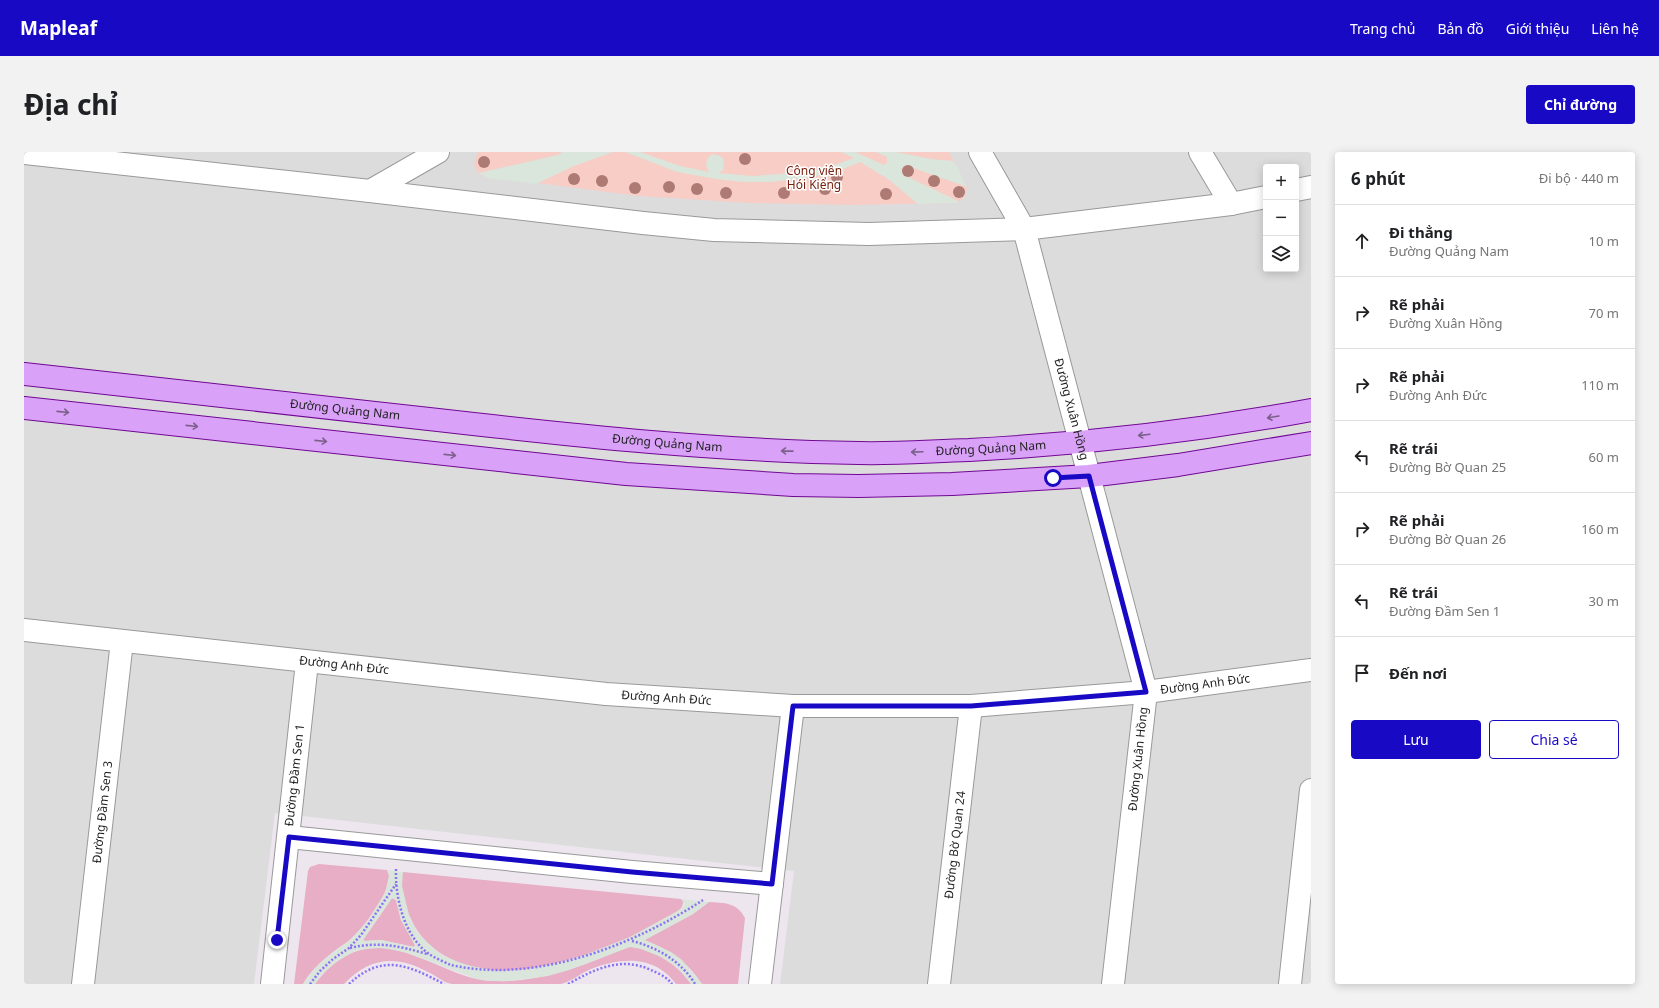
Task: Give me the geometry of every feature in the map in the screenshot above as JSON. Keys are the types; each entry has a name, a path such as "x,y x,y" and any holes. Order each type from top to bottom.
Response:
{"main road":[{"name":"Đường Quảng Nam","path":"24,374 563,434 764,451 863,453 1022,447 1172,432 1311,410"},
{"path":"24,408 626,474 724,481 859,486 952,484 1089,476 1186,464 1311,443"}],"street":[{"path":"370,191 438,152"},
{"name":"Đường Xuân Hồng","path":"980,152 1024,229 1146,692 1113,984"},
{"path":"1200,152 1231,204"},
{"path":"24,153 714,230 869,234 1024,229 1231,204 1263,198"},
{"path":"1299,189 1311,187"},
{"name":"Đường Anh Đức","path":"24,630 606,694 793,706 971,706 1146,692 1311,670"},
{"name":"Đường Đầm Sen 3","path":"83,984 122,640"},
{"name":"Đường Đầm Sen 1","path":"272,984 307,662"},
{"path":"760,984 793,706"},
{"name":"Đường Bờ Quan 24","path":"939,984 971,706"},
{"path":"1290,984 1311,790"},
{"path":"289,837 632,872 772,884"}],"path":[{"path":"396,865 396,884 402,911 409,929 418,943 429,954"},
{"path":"310,984 320,971 333,959 349,948 372,921 396,884"},
{"path":"576,963 647,934 706,898"},
{"path":"632,941 654,948 674,961 683,968 695,984"},
{"path":"349,948 366,944 384,944 429,954 446,963 474,972"},
{"path":"568,984 600,969 616,964 632,963 658,973 672,984"},
{"path":"348,984 358,975 370,968 385,964 399,964 411,968 444,984"}],"shaded area":[{"path":"24,152 1311,152 1311,984 780,984 794,871 275,813 254,984 24,984"},
{"path":"562,152 613,152 574,166 536,184 488,178 478,173 558,155"},
{"path":"625,152 640,152 680,166 709,172 706,166 707,159 712,154 722,157 724,161 723,170 719,173 753,176 807,172 835,165 854,158 841,152 855,152 884,165 887,162 887,157 876,152 896,152 931,159 954,161 967,187 905,165 901,169 904,175 960,202 918,204 888,179 860,162 838,171 812,177 771,182 742,182 677,172"},
{"path":"319,864 387,870 389,876 388,884 379,904 356,934 319,964 303,984 294,984 308,871 310,867"},
{"path":"387,870 403,872 402,886 409,915 417,932 430,945 442,955 458,962 497,971 527,969 582,956 630,937 674,913 684,905 681,899 709,902 693,914 645,940 671,952 682,960 702,984 691,984 678,968 661,957 641,949 630,947 569,970 548,976 507,981 477,979 407,953 394,950 380,948 366,949 355,951 336,962 321,975 315,984 303,984 314,969 333,952 349,941 366,923 385,893 389,876","holes":["392,898 396,900 401,920 415,945 414,947 381,940 363,940"]},
{"path":"403,872 681,899 683,901 683,905 675,914 643,931 608,947 570,961 532,969 498,971 468,966 440,953 429,944 419,933 404,902 401,889 401,877"},
{"path":"392,898 396,900 401,920 415,945 414,947 381,940 363,940"},
{"path":"709,902 730,904 738,909 745,918 738,984 702,984 690,969 677,957 644,940 693,914"},
{"path":"627,947 645,949 663,958 679,970 691,984 676,984 668,975 658,968 648,963 637,961 614,962 602,965 561,984 452,984 416,967 394,961 374,964 364,968 344,984 315,984 325,972 344,957 363,949 381,948 400,951 474,978 492,981 510,981 561,972 595,961"}],"green space":[{"name":"Công viên Hói Kiểng","path":"478,152 949,152 967,187 964,197 955,203 850,205 750,203 639,196 483,176 478,173 474,164"}],"route":[{"path":"277,940 289,837 632,872 772,884 793,706 971,706 1146,692 1089,476 1053,478"}]}
